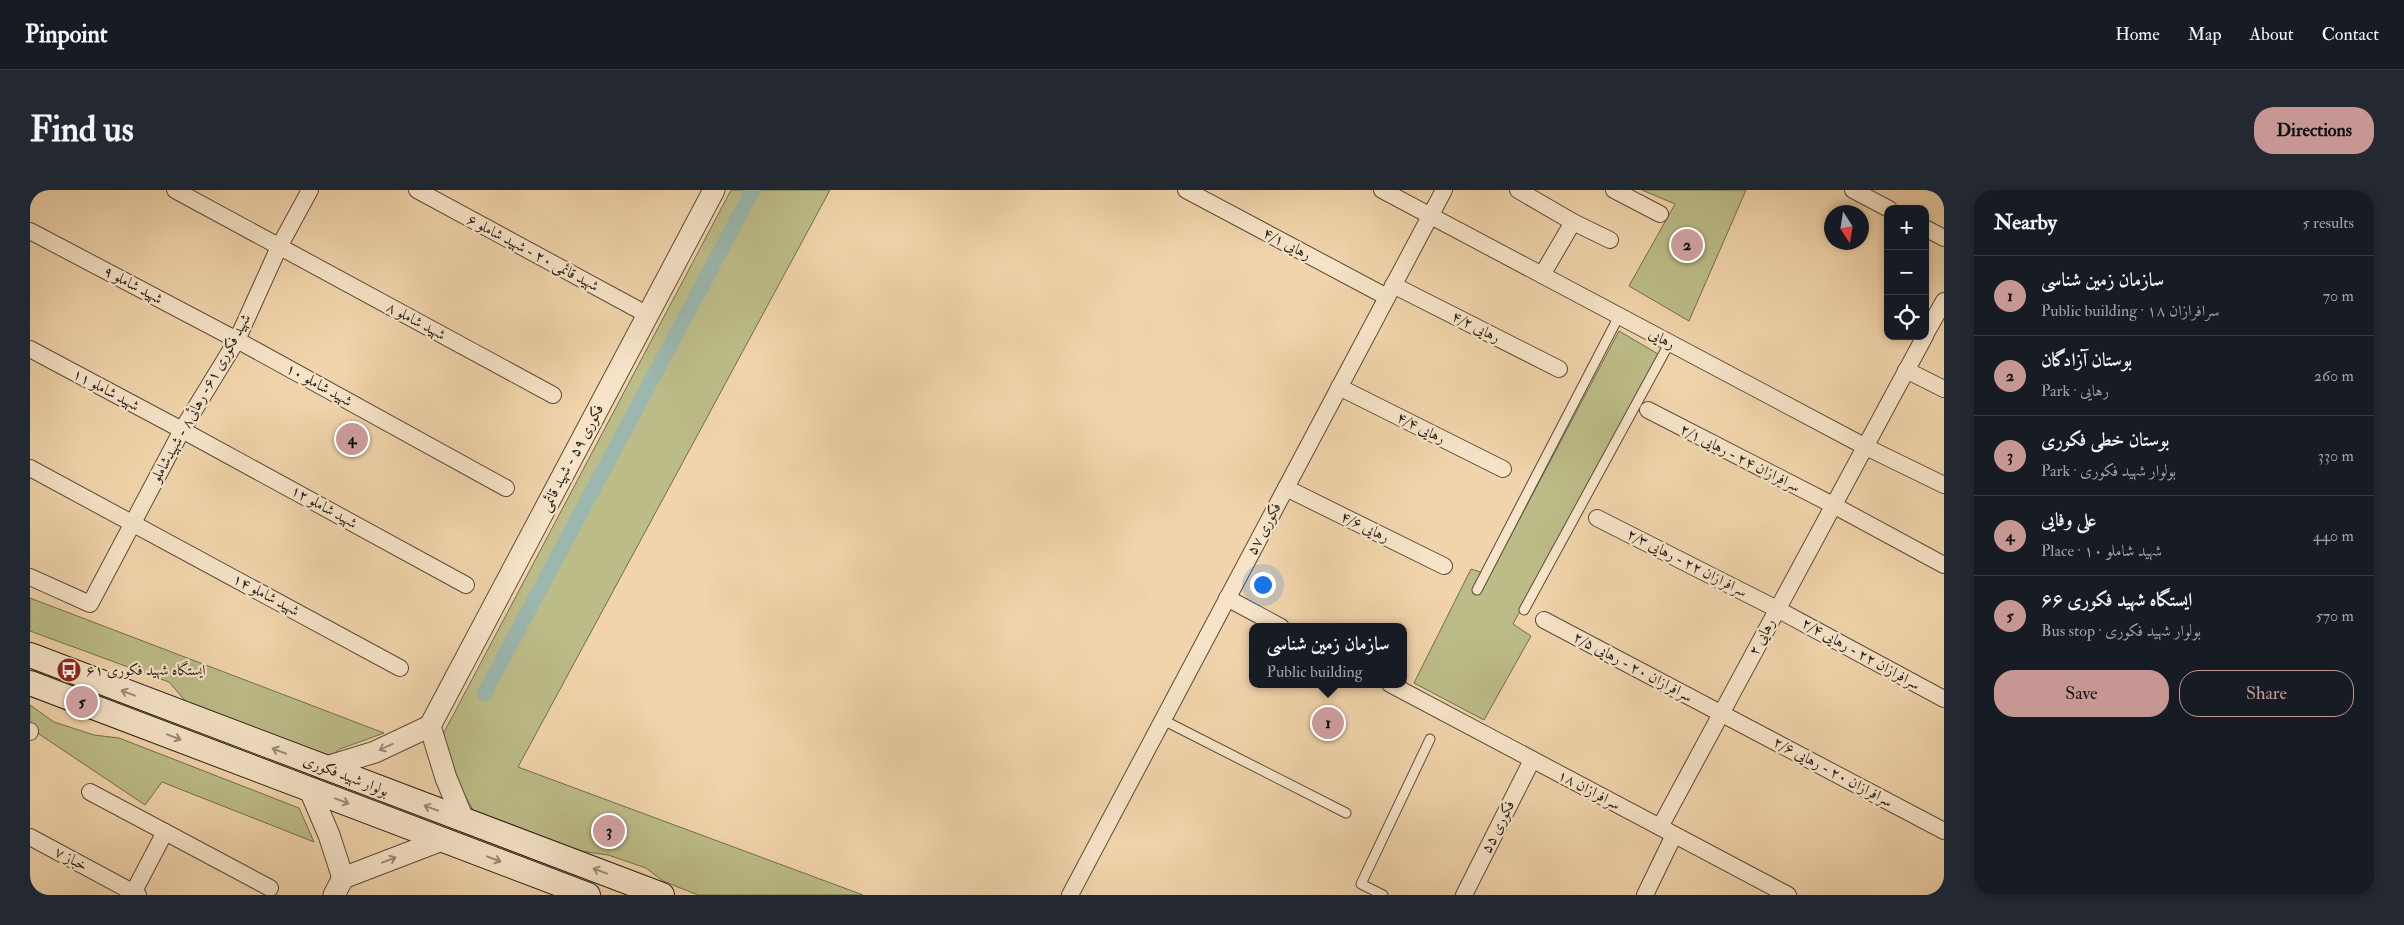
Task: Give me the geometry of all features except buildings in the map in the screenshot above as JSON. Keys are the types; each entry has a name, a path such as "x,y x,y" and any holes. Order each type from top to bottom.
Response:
{"main road":[{"name":"بولوار شهید فکوری","path":"30,655 323,768 662,895"},
{"name":"بولوار شهید فکوری","path":"30,683 588,895"}],"street":[{"name":"شهید شاملو ۸","path":"175,190 553,395"},
{"name":"شهید فکوری ۶۱- رهائی۸ - شهیدشاملو","path":"30,577 90,604 182,430 237,340 280,247 310,190"},
{"name":"شهید قائمی ۲۰ - شهید شاملو ۶","path":"417,190 648,315"},
{"name":"فکوری ۵۹ - شهید قائمی","path":"430,726 714,190"},
{"name":"رهایی ۴/۱","path":"1186,190 1390,291"},
{"name":"رهایی","path":"1382,190 1864,446 1944,485"},
{"name":"فکوری ۵۷","path":"1070,895 1444,190"},
{"path":"1518,190 1573,222 1610,240"},
{"path":"1614,190 1660,214"},
{"path":"1853,190 1884,206"},
{"path":"1542,275 1573,222"},
{"path":"1929,230 1944,238"},
{"name":"شهید شاملو ۹","path":"30,231 237,340"},
{"name":"رهایی ۴/۲","path":"1390,291 1559,369"},
{"name":"رهایی ۲","path":"1929,329 1944,301"},
{"name":"شهید شاملو ۱۰","path":"237,340 506,488"},
{"name":"رهایی ۲","path":"1645,895 1667,831 1722,713 1864,446 1923,340"},
{"name":"شهید شاملو ۱۱","path":"30,349 182,430"},
{"path":"1906,370 1944,389"},
{"name":"رهایی ۴/۴","path":"1339,388 1503,469"},
{"name":"سرافرازان ۲۴ - رهایی ۲/۱","path":"1648,410 1833,505 1944,566"},
{"name":"شهید شاملو ۱۲","path":"182,430 466,585"},
{"name":"شهید شاملو ۱۴","path":"30,468 400,668"},
{"name":"رهایی ۴/۶","path":"1286,488 1444,566"},
{"name":"سرافرازان ۲۲ - رهایی ۲/۳","path":"1597,518 1777,609"},
{"path":"1227,598 1274,623"},
{"name":"سرافرازان ۲۲ - رهایی ۲/۴","path":"1777,609 1944,699"},
{"name":"سرافرازان ۲۰ - رهایی ۲/۵","path":"1544,620 1722,713"},
{"name":"سرافرازان ۱۸","path":"1397,688 1788,895"},
{"name":"سرافرازان ۲۰ - رهایی ۲/۶","path":"1722,713 1944,832"},
{"path":"323,768 375,752 430,726 446,778 463,819"},
{"name":"فکوری ۵۵","path":"1464,895 1532,760"},
{"path":"309,788 329,835 339,886 442,840"},
{"path":"90,792 270,888"},
{"path":"135,894 166,832"},
{"name":"خباز ۷","path":"30,837 135,894"}],"lane":[{"path":"1477,590 1620,316"},
{"path":"1524,610 1670,342"},
{"path":"1163,720 1346,812"},
{"path":"1383,895 1360,884 1430,739"}],"green space":[{"path":"731,190 830,190 518,767 863,895 698,895 663,881 646,868 608,855 580,851 474,812 457,781 441,738"},
{"path":"1642,190 1746,190 1689,321 1629,286 1675,204"},
{"path":"1619,331 1658,354 1513,624 1531,636 1484,720 1414,683 1471,569 1490,575"},
{"path":"30,598 384,733 340,749 324,760 189,705 169,682 30,631"},
{"path":"30,705 54,722 94,735 119,738 299,808 314,842 162,782 145,805 30,728"}],"waterway":[{"path":"484,694 753,190"}],"place":[{"name":"بوستان آزادگان","path":"1687,245"},
{"name":"علی وفایی","path":"352,439"},
{"name":"ایستگاه شهید فکوری ۶۱","path":"69,670"},
{"name":"ایستگاه شهید فکوری ۶۶","path":"82,702"},
{"name":"سازمان زمین شناسی","path":"1328,723"},
{"name":"بوستان خطی فکوری","path":"609,831"}]}
